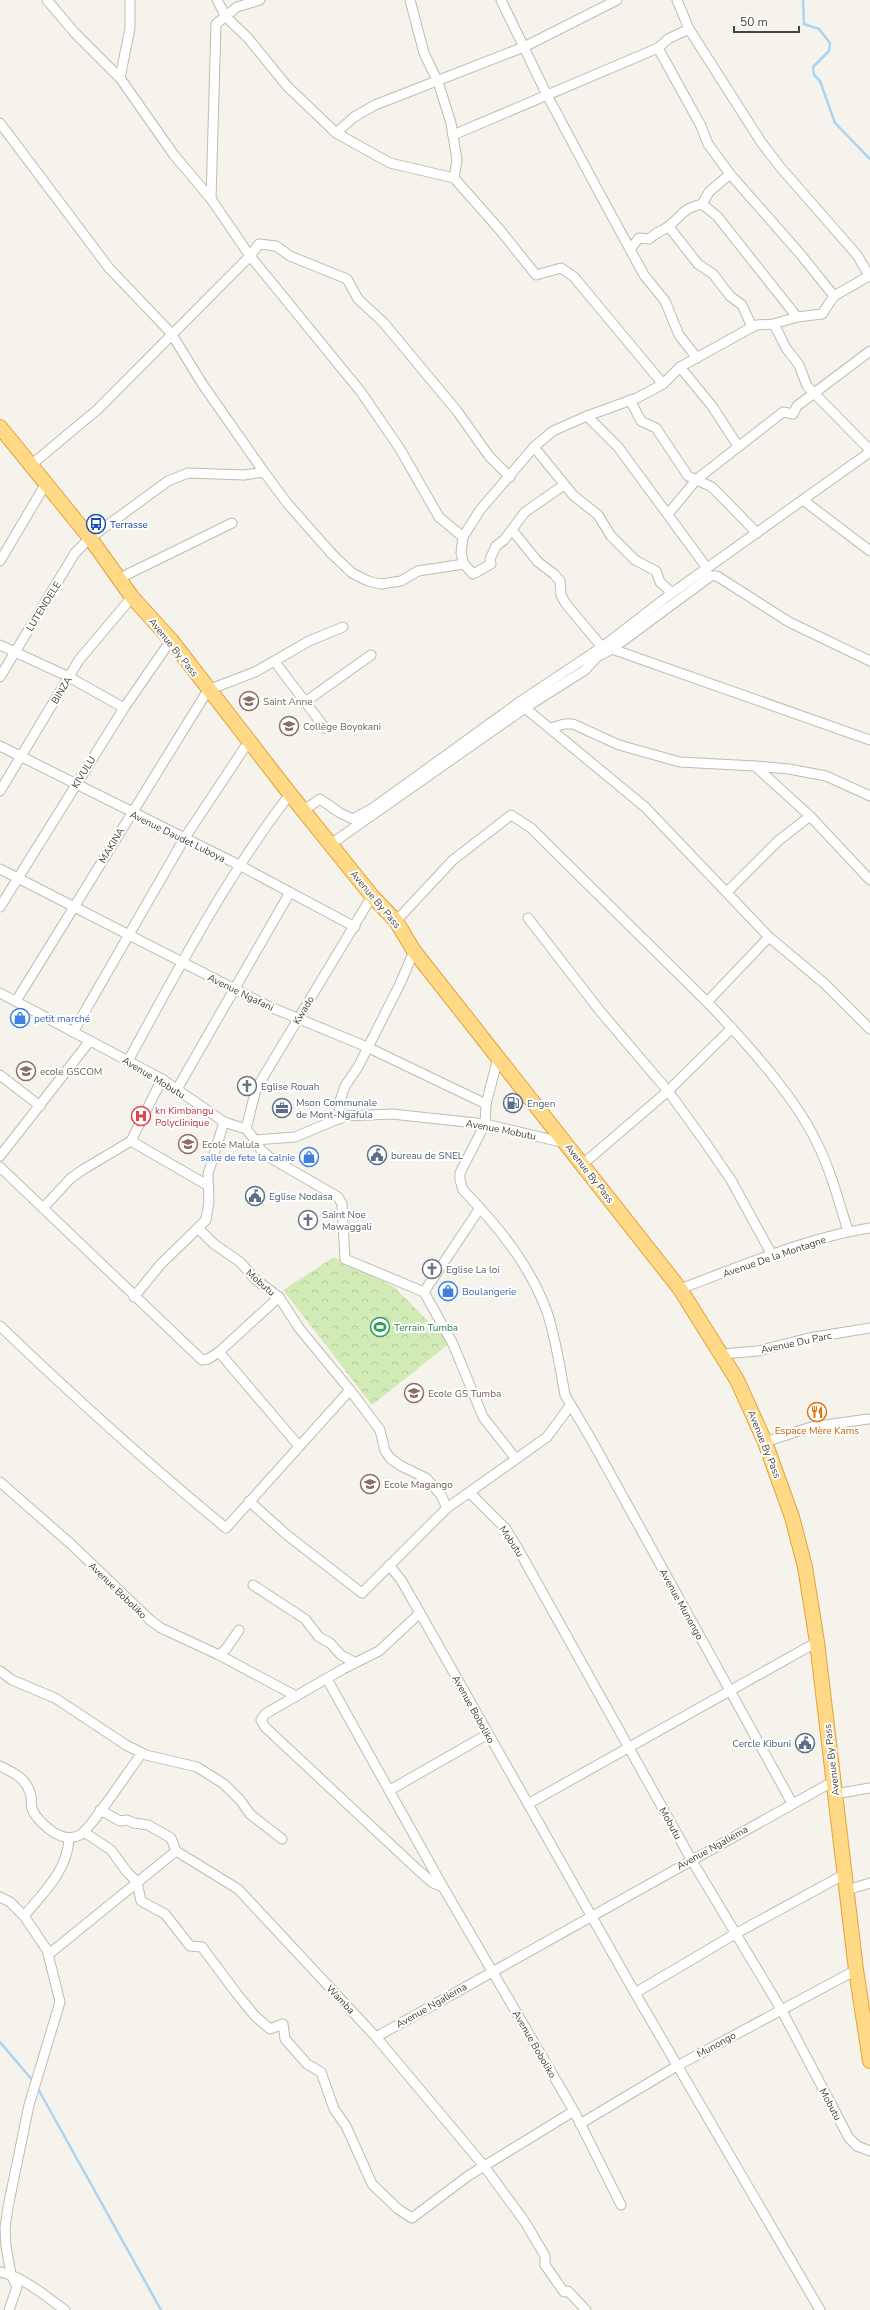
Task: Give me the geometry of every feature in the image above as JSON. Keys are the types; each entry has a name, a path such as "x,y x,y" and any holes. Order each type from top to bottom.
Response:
{"highway":[{"name":"Avenue By Pass","path":"1,433 31,465 45,485 90,538 120,578 132,597 171,640 208,690 290,794 372,896 396,921 414,950 498,1058 567,1143 680,1290 722,1354 749,1405 765,1442 797,1534 817,1642 856,1970 870,2061"}],"street":[{"path":"47,0 74,32 120,78 174,155 211,199 250,256 362,392 400,449 439,517 463,537"},
{"path":"120,78 130,28 130,0"},
{"path":"217,0 226,17 248,38 287,86 336,133 390,163 412,170 454,178 500,230 536,275 561,268 574,277 663,384"},
{"path":"211,199 216,24 237,7 260,0"},
{"path":"410,0 424,53 438,82 453,135 457,160 454,178"},
{"path":"501,0 547,95 644,275 664,301 679,335 697,358"},
{"path":"336,133 354,117 375,105 438,82 524,47 617,0"},
{"path":"564,485 525,512 512,530 496,546 490,559 491,564 473,574 464,564 461,553 463,537 480,510 510,477 534,447 560,427 630,400 663,384 680,367 752,327 774,324 797,317 822,314 834,296 870,276 857,255 781,168 761,142 689,29 677,0"},
{"path":"453,135 658,48 668,39 689,29"},
{"path":"658,48 701,126 708,144 730,174 802,256 834,296"},
{"path":"0,123 109,268 171,333 203,385 264,472 287,503 332,554 352,572 368,581 381,584 396,582 418,571 464,564"},
{"path":"630,248 640,238 649,239 657,231 669,227 686,209 702,204 709,192 730,174"},
{"path":"702,204 717,216 797,317"},
{"path":"669,227 698,264 713,274 730,296 742,305 752,327"},
{"path":"31,465 98,409 129,379 171,333 250,256 259,244 276,246 290,256 347,279 358,299 383,322 457,411 489,456 510,477"},
{"path":"304,810 320,799 340,813 353,819 373,808 521,701 602,647 672,593 870,451 813,394 807,386 800,365 786,348 774,324"},
{"path":"668,514 697,479 783,412 793,414 797,406 870,351"},
{"path":"680,367 712,406 738,446"},
{"path":"630,400 642,421 656,428 688,476 712,487 757,533"},
{"path":"587,416 618,447 707,568"},
{"path":"534,447 577,499 598,515 606,532 635,560 656,571 660,582 672,593"},
{"name":"LUTENDELE","path":"0,677 75,553 90,538 168,481 188,473 244,475 264,472"},
{"path":"0,561 45,485"},
{"path":"803,500 870,551"},
{"path":"120,578 232,523"},
{"path":"512,530 538,562 554,574 560,581 562,595 567,607 602,647"},
{"path":"331,844 525,708 584,670 597,657 612,649 714,575 789,622 870,661"},
{"name":"BINZA","path":"0,791 83,655 132,597"},
{"path":"208,690 255,672 309,641 343,627"},
{"name":"KIVULU","path":"0,907 124,708 171,640"},
{"path":"0,645 69,677 124,708"},
{"path":"612,649 870,740"},
{"path":"305,702 371,655"},
{"path":"274,662 325,728"},
{"name":"MAKINA","path":"16,1001 42,956 74,908 130,813 208,690"},
{"path":"525,708 645,807 769,937 814,974 870,1029"},
{"path":"551,728 564,724 573,724 619,745 680,762 789,769 826,776 870,796"},
{"path":"73,1032 184,839 249,741"},
{"name":"Avenue Daudet Luboya","path":"0,746 130,813 239,866 289,894 355,927"},
{"path":"755,766 810,816 870,880"},
{"path":"128,1060 182,962 239,866 290,794"},
{"path":"396,921 453,860 511,815 531,828 732,1028 795,1107 817,1141 848,1231"},
{"path":"727,892 778,840 810,816"},
{"name":"Avenue Ngafani","path":"0,870 236,988 268,1006 299,1017 367,1047 486,1104"},
{"path":"177,1089 289,894"},
{"name":"Kwado","path":"246,1129 256,1089 355,927 372,896"},
{"path":"528,918 600,1011 668,1091 731,1180 772,1255"},
{"path":"707,1002 769,937"},
{"path":"340,1118 339,1104 345,1086 358,1067 400,984 414,950"},
{"name":"Avenue Mobutu","path":"0,993 89,1042 128,1060 177,1089 224,1122 246,1129"},
{"path":"583,1164 668,1091 732,1028"},
{"path":"0,1156 89,1042"},
{"path":"485,1124 486,1104 498,1058"},
{"path":"0,1075 40,1106"},
{"path":"42,1208 71,1178 124,1144 132,1141 162,1080"},
{"name":"Avenue Mobutu","path":"256,1140 295,1137 340,1118 392,1114 485,1124 567,1143"},
{"path":"134,1297 160,1265 199,1229 206,1220 208,1212 207,1186 210,1162 224,1122"},
{"name":"Avenue Munongo","path":"485,1124 463,1167 460,1180 463,1190 480,1208 518,1255 546,1310 565,1395 570,1406 591,1439 792,1803"},
{"path":"246,1129 256,1140 261,1150 269,1157 338,1197 343,1211 346,1259 424,1292 453,1344 483,1417 516,1459"},
{"path":"132,1141 207,1186"},
{"path":"0,1167 134,1297 202,1360 208,1359 219,1352 279,1297"},
{"path":"424,1292 480,1208"},
{"name":"Avenue De la Montagne","path":"680,1290 772,1255 848,1231 870,1228"},
{"name":"Mobutu","path":"199,1229 214,1244 240,1262 255,1279 279,1297 299,1328 350,1390 380,1430 385,1451 390,1458 401,1466 426,1478 447,1508"},
{"path":"0,1326 73,1397 155,1469 226,1528 350,1390"},
{"name":"Avenue Du Parc","path":"722,1354 758,1351 809,1338 870,1328"},
{"path":"219,1352 299,1446"},
{"path":"249,1501 287,1535 362,1593 447,1508 470,1493 546,1437 570,1406"},
{"path":"765,1442 811,1427 868,1419"},
{"name":"Avenue Boboliko","path":"0,1482 72,1545 139,1611 161,1628 219,1655 296,1696"},
{"name":"Mobutu","path":"470,1493 506,1529 691,1859 781,2009 849,2138 857,2146 870,2151"},
{"name":"Avenue Boboliko","path":"389,1565 401,1580 420,1612 528,1804"},
{"path":"253,1585 305,1619 319,1637 330,1643 341,1655 354,1662"},
{"name":"Avenue Boboliko","path":"420,1612 379,1651 354,1662 262,1717 265,1727 418,1870 434,1883 443,1887"},
{"path":"219,1655 226,1649 239,1630"},
{"path":"817,1642 528,1804 677,2066 820,2310"},
{"path":"0,1671 12,1680 55,1698 142,1753 197,1767 224,1784 240,1800 250,1814 282,1839"},
{"name":"Avenue Boboliko","path":"327,1679 443,1887 574,2111 621,2205"},
{"path":"390,1790 488,1734"},
{"path":"0,1766 22,1778 31,1796 31,1806 36,1816 53,1832 69,1838 84,1832 142,1753"},
{"name":"Avenue Ngaliema","path":"376,2036 792,1803 834,1787 870,1788"},
{"name":"Wamba","path":"100,1810 120,1821 127,1820 154,1828 171,1838 176,1851 238,1889 376,2036 484,2166 525,2222 544,2256 545,2265 558,2285 564,2292 568,2291 586,2310"},
{"path":"84,1832 111,1850 127,1872 137,1882 141,1901 165,1914 190,1946 202,1947 255,2016 270,2030 283,2024 285,2039 307,2064 321,2072 334,2109 346,2126 372,2184 398,2209 412,2218 484,2166 574,2111"},
{"path":"24,1916 63,1867 69,1850 69,1838"},
{"path":"49,1954 176,1851"},
{"path":"635,1993 735,1934 845,1874"},
{"path":"847,1890 870,1883"},
{"path":"0,1897 10,1902 24,1916 49,1954 60,2004 29,2105 8,2207 5,2238 11,2274 17,2287 9,2310"},
{"name":"Munongo","path":"580,2124 677,2066 856,1970"},
{"path":"0,2272 11,2274 65,2310"}],"green space":[{"path":"334,1257 394,1287 450,1343 372,1405 283,1290"}],"waterway":[{"path":"803,0 804,24 819,29 830,43 829,51 813,67 814,75 820,81 835,123 870,159"},
{"path":"0,2042 33,2081"},
{"path":"37,2087 161,2310"}],"place":[{"name":"Terrasse","path":"96,524"},
{"name":"Saint Anne","path":"249,701"},
{"name":"Collège Boyokani","path":"289,726"},
{"name":"petit marché","path":"20,1018"},
{"name":"ecole GSCOM","path":"26,1071"},
{"name":"Eglise Rouah","path":"247,1086"},
{"name":"Engen","path":"513,1103"},
{"name":"Mson Communale de Mont-Ngafula","path":"282,1108"},
{"name":"kn Kimbangu Polyclinique","path":"141,1116"},
{"name":"Ecole Malula","path":"188,1144"},
{"name":"bureau de SNEL","path":"377,1155"},
{"name":"salle de fete la calnie","path":"309,1157"},
{"name":"Eglise Nodasa","path":"255,1196"},
{"name":"Saint Noe Mawaggali","path":"308,1220"},
{"name":"Eglise La loi","path":"432,1269"},
{"name":"Boulangerie","path":"448,1291"},
{"name":"Terrain Tumba","path":"380,1327"},
{"name":"Ecole GS Tumba","path":"414,1393"},
{"name":"Espace Mère Kams","path":"817,1412"},
{"name":"Ecole Magango","path":"370,1484"},
{"name":"Cercle Kibuni","path":"805,1743"}]}
